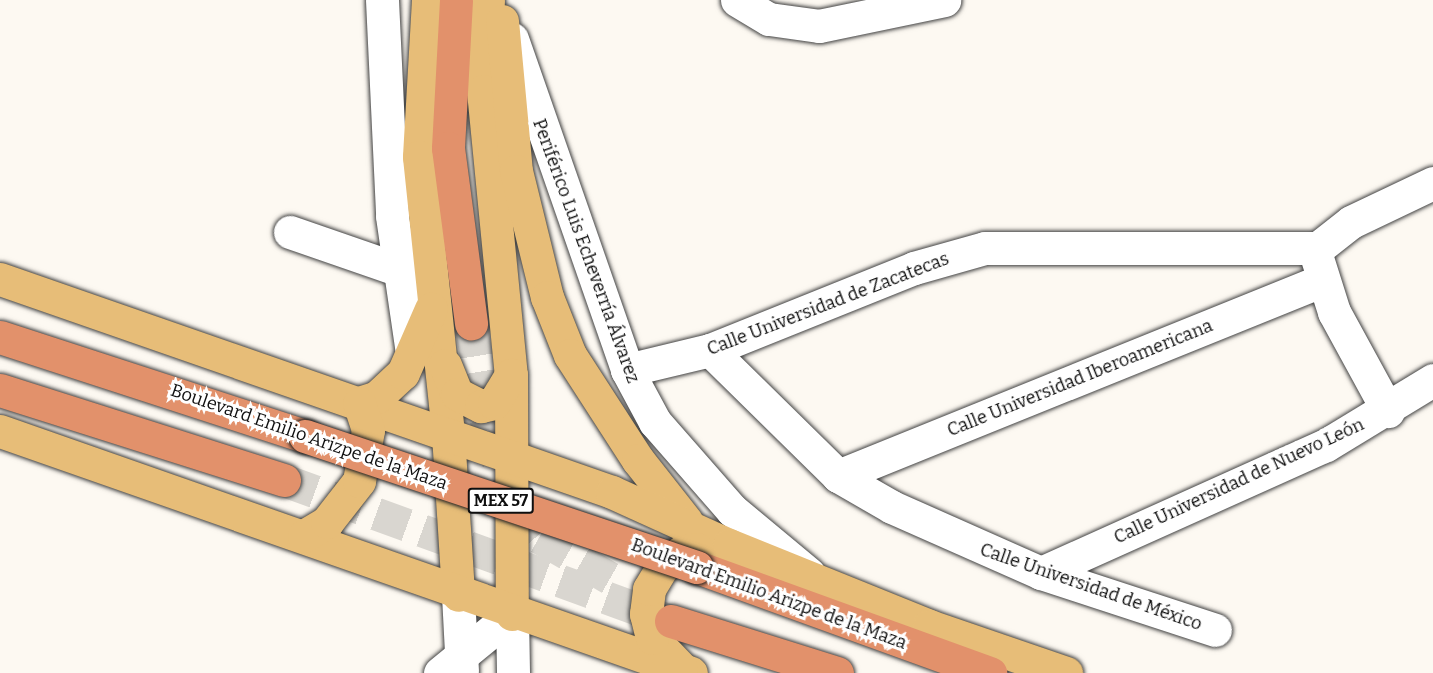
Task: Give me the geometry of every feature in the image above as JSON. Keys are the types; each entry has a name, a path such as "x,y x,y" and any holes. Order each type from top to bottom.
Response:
{"highway":[{"path":"456,0 448,148 471,323"},
{"name":"Boulevard Emilio Arizpe de la Maza","path":"0,337 697,567 990,673"},
{"path":"0,390 284,480"},
{"path":"673,615 712,634 837,673"}],"main road":[{"name":"MEX 57","path":"428,0 419,157 431,308 448,434 458,595"},
{"name":"MEX 57","path":"488,0 486,152 511,375 512,614"},
{"path":"501,0 516,171 547,297 587,383 689,525"},
{"path":"0,279 359,403 377,397 403,373 431,308"},
{"path":"431,308 450,383 464,401 494,403 511,375"},
{"path":"304,536 339,510 359,481 368,430 359,403"},
{"name":"Periférico Luis Echeverría Álvarez","path":"359,403 689,525 729,545 815,579 1066,673"},
{"path":"0,431 304,536 512,614 689,672"},
{"path":"458,595 472,522 492,498 513,497 594,523 729,545"},
{"path":"689,672 666,658 652,638 646,614 649,589 662,567 681,552 729,545"}],"street":[{"path":"382,0 382,96 397,269 412,353"},
{"name":"Periférico Luis Echeverría Álvarez","path":"501,0 546,147 627,370 655,422 688,465 732,510 815,579"},
{"path":"744,2 769,19 819,26 944,0"},
{"path":"1388,411 1321,281 1318,248 1351,222 1433,183"},
{"path":"291,232 397,269"},
{"name":"Calle Universidad de Zacatecas","path":"627,370 710,350 914,268 985,248 1318,248"},
{"name":"Calle Universidad Iberoamericana","path":"838,476 1321,281"},
{"name":"Calle Universidad de México","path":"710,350 838,476 962,542 1041,573 1215,630"},
{"name":"Calle Universidad de Nuevo León","path":"1041,573 1388,411 1433,380"},
{"path":"455,666 458,595"},
{"path":"455,666 512,614"},
{"path":"512,614 513,673"}],"tunnel":[{"path":"471,323 488,430 515,511 539,537 619,583"},
{"path":"284,480 671,621"}]}
